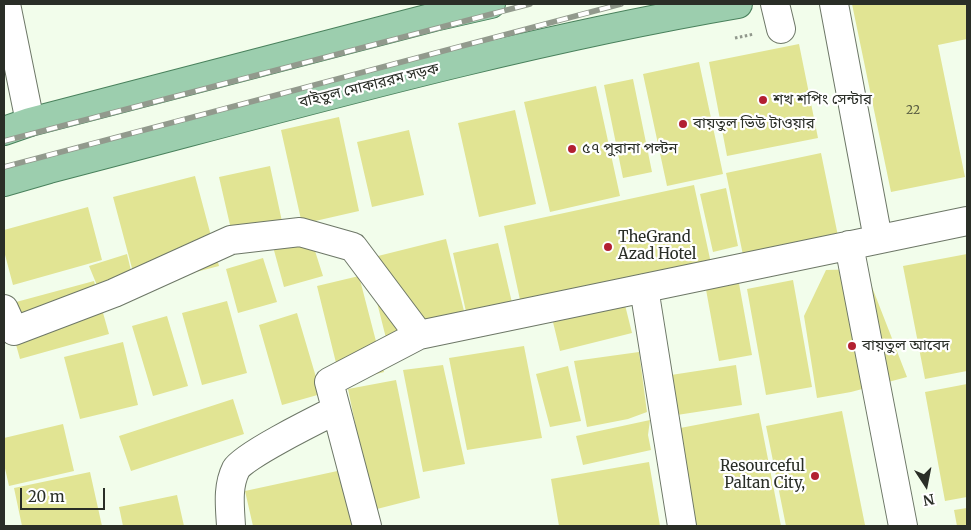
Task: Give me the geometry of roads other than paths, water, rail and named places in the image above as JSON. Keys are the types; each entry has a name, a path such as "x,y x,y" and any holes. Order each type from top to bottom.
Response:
{"main road":[{"path":"4,131 30,122 434,17 491,4"},
{"name":"বাইতুল মোকাররম সড়ক","path":"4,182 444,67 646,20 738,4"}],"street":[{"path":"6,4 30,122"},
{"path":"834,4 878,239"},
{"path":"367,526 329,382 419,335 967,221"},
{"path":"4,310 14,331 114,293 231,240 300,232 353,247 419,335"},
{"path":"849,246 904,526"},
{"path":"644,288 682,526"},
{"path":"231,526 229,489 236,467 251,455 336,410"}],"railway":[{"path":"4,141 530,4"},
{"path":"4,167 621,4"}],"place":[{"name":"শখ শপিং সেন্টার","path":"763,100"},
{"name":"বায়তুল ভিউ টাওয়ার","path":"683,124"},
{"name":"৫৭ পুরানা পল্টন","path":"572,149"},
{"name":"TheGrand Azad Hotel","path":"608,247"},
{"name":"বায়তুল আবেদ","path":"852,346"},
{"name":"Resourceful Paltan City,","path":"815,476"}]}
